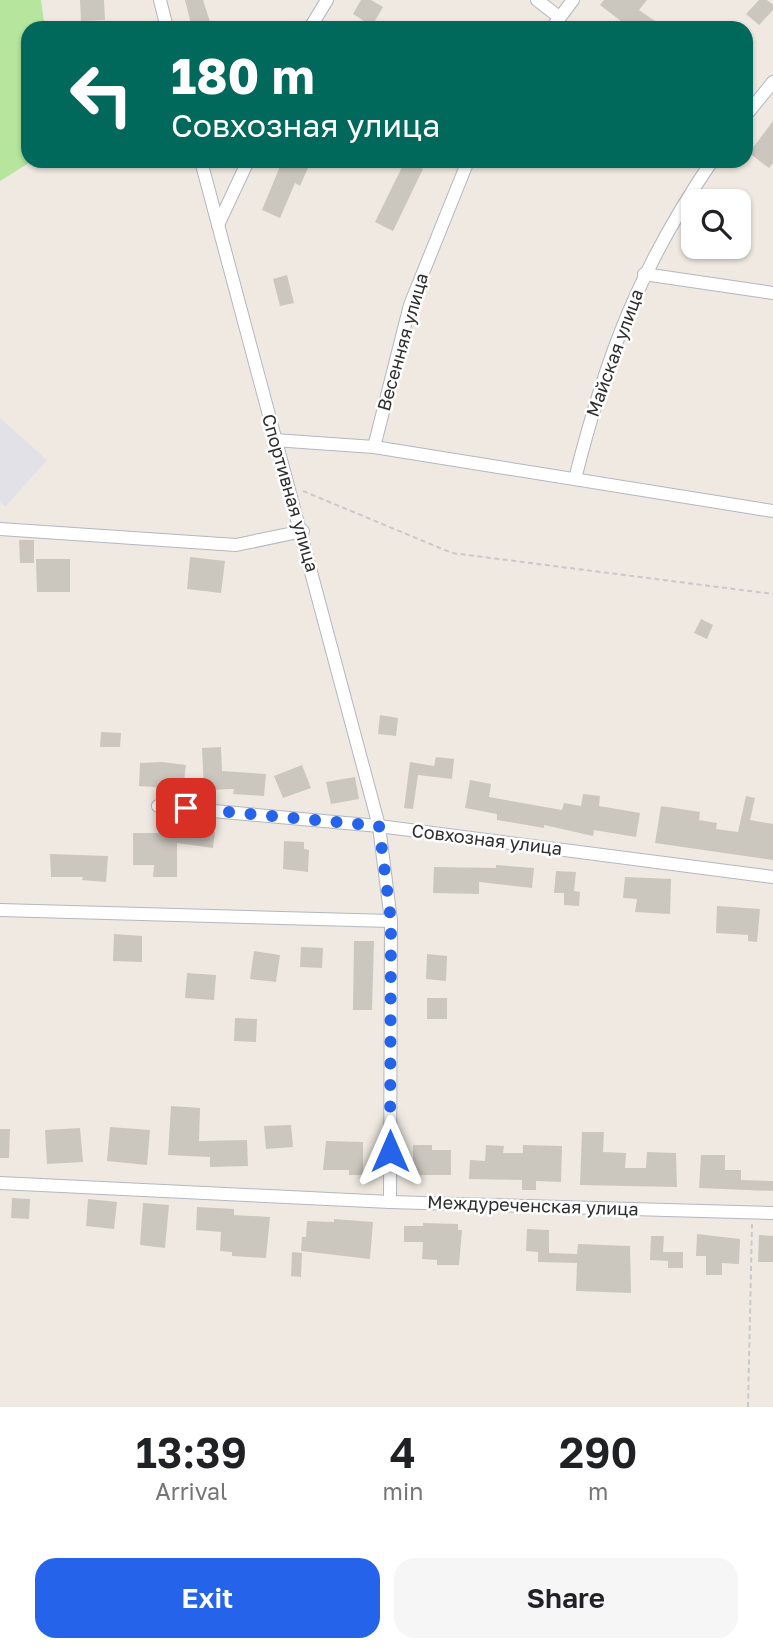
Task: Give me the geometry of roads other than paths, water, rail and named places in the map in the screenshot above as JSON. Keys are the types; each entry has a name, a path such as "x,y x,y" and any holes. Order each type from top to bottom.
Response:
{"street":[{"path":"160,0 165,21"},
{"path":"314,21 327,0"},
{"path":"537,0 554,21"},
{"path":"557,21 573,0"},
{"path":"753,106 773,82"},
{"name":"Спортивная улица","path":"203,168 274,440 303,531 379,826 391,921 390,1202"},
{"path":"218,225 245,168"},
{"name":"Весенняя улица","path":"374,447 410,305 465,168"},
{"name":"Майская улица","path":"575,480 608,360 644,274 708,168"},
{"path":"644,274 773,293"},
{"path":"274,440 374,447 773,511"},
{"path":"0,529 236,545 303,531"},
{"name":"Совхозная улица","path":"158,806 379,826 773,877"},
{"path":"0,910 391,921"},
{"name":"Междуреченская улица","path":"0,1183 390,1202 773,1213"}]}
